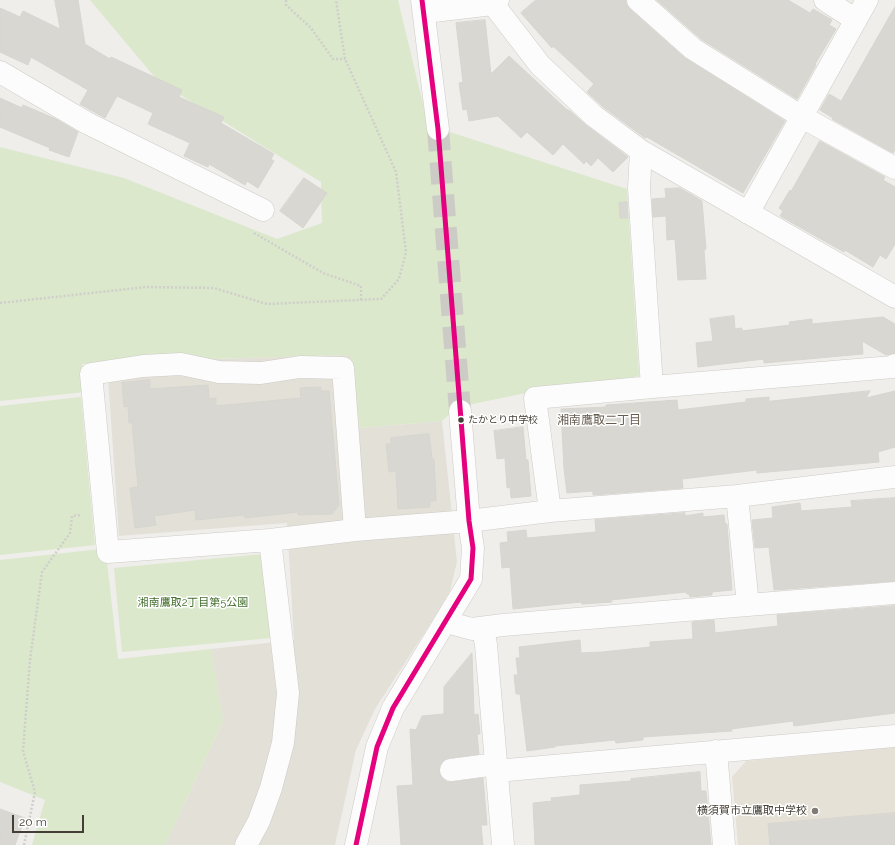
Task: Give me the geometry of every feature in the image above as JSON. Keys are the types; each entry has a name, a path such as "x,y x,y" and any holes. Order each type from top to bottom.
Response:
{"street":[{"path":"638,0 693,49 802,117 895,168"},
{"path":"825,0 856,20"},
{"path":"748,214 867,0"},
{"path":"438,129 424,6 495,2 540,65 594,116 641,151 748,214 895,297"},
{"path":"0,72 86,123 263,210"},
{"path":"641,151 639,188 652,387"},
{"path":"355,530 343,368 300,367 261,373 220,372 181,364 143,366 91,374 108,552 270,540 355,530 469,521 550,511 737,496 895,477"},
{"path":"550,511 536,398 895,365"},
{"path":"356,845 377,748 393,708 446,622 470,579 473,548 469,521 460,411"},
{"path":"737,496 748,605"},
{"path":"246,845 260,821 271,788 283,742 288,693 270,540"},
{"path":"446,622 472,629 895,593"},
{"path":"483,628 503,845"},
{"path":"451,770 716,751 895,736"},
{"path":"716,751 724,845"}],"path":[{"path":"286,0 286,5 311,28 333,59 345,59"},
{"path":"0,303 146,287 214,288 267,304 381,299 399,278 406,252 396,172 345,59 336,0"},
{"path":"24,845 35,792 23,751 30,660 42,572 70,533 72,516"}],"shaded area":[{"path":"350,355 360,428 442,421 457,562 450,591 375,709 356,750 335,845 165,845 223,721 211,649 294,640 287,523 119,536 107,362"},
{"name":"横須賀市立鷹取中学校","path":"895,747 895,845 738,845 732,777 746,761"}],"green space":[{"path":"90,0 398,0 428,125 627,189 639,376 521,394 458,407 442,421 360,428 349,355 82,364 85,392 0,401 0,147 124,178 277,239 322,223 321,182 158,81"},
{"path":"81,397 95,545 0,555 0,406"},
{"path":"101,549 107,562 118,659 211,649 223,721 165,845 32,845 45,800 0,782 0,560"},
{"name":"湘南鷹取2丁目第5公園","path":"263,554 271,638 122,652 114,568"}],"building":[{"path":"55,0 78,0 85,44 110,59 111,57 182,90 179,97 224,117 221,123 274,154 271,159 274,161 258,188 247,181 245,185 209,164 208,167 184,156 190,143 148,124 153,113 117,96 105,118 80,104 88,90 31,57 28,65 0,52 0,8 20,17 23,11 60,29"},
{"path":"536,0 626,0 626,4 630,9 685,58 785,121 743,193 647,137 645,138 602,106 587,92 594,84 553,46 552,48 521,13"},
{"path":"657,0 788,0 810,13 813,9 832,20 829,25 836,29 815,64 816,65 797,99 701,39"},
{"path":"895,7 895,149 893,153 832,119 833,118 820,110 829,94 841,101"},
{"path":"485,20 491,74 509,56 566,109 628,157 613,172 598,158 591,166 586,161 584,164 563,144 553,155 527,132 521,138 498,116 469,121 467,109 463,110 459,83 463,82 456,23"},
{"path":"0,98 22,108 23,105 56,119 78,132 69,157 49,150 50,148 0,127"},
{"path":"820,141 885,177 883,180 895,187 895,244 886,259 880,255 873,267 845,250 844,252 780,216 783,211 779,208 790,190 791,191"},
{"path":"304,178 327,193 303,228 280,211"},
{"path":"680,188 702,201 706,249 704,250 706,279 678,280 675,239 667,240 666,216 653,217 652,199 666,198 665,189"},
{"path":"627,202 628,218 620,218 619,203"},
{"path":"734,316 735,329 742,328 742,331 790,325 789,322 812,319 812,324 883,317 895,324 895,353 886,355 862,341 863,354 764,363 764,359 698,367 696,343 713,341 710,319"},
{"path":"150,380 150,389 208,385 209,399 216,398 216,406 301,398 300,388 321,387 321,391 329,391 339,505 332,514 298,515 298,512 245,518 244,515 196,520 195,510 154,516 156,525 135,528 130,488 138,487 132,423 129,423 128,406 124,407 122,383"},
{"path":"870,391 866,398 895,391 895,447 878,452 879,462 757,473 757,470 682,479 683,488 593,495 593,491 567,493 564,469 561,409 606,407 606,405 677,400 678,410 746,402 746,399 769,397 769,401"},
{"path":"523,427 531,496 511,498 510,487 507,488 505,458 497,459 494,431"},
{"path":"429,434 432,459 434,459 436,501 430,501 430,507 398,509 396,471 389,472 386,444 391,444 391,438"},
{"path":"895,498 895,581 774,590 769,547 755,548 752,520 773,518 772,507 800,503 801,511 852,507 851,501"},
{"path":"685,513 685,516 703,513 703,517 724,515 725,524 727,524 732,590 712,592 712,595 690,597 686,592 611,600 612,602 582,604 581,602 513,609 510,567 502,568 500,543 508,542 507,532 526,530 527,538 596,532 595,520"},
{"path":"895,606 895,713 794,726 793,721 731,729 732,731 643,737 643,740 616,743 615,740 555,746 527,751 520,694 516,694 514,675 518,675 516,658 520,658 519,647 580,640 581,653 650,647 650,642 693,639 692,622 714,620 715,633 778,626 777,615"},
{"path":"472,653 474,715 478,714 480,734 477,734 479,754 444,760 440,765 439,771 441,777 447,782 483,778 487,825 481,825 483,845 401,845 397,786 413,785 410,729 416,730 422,716 444,714 444,687"},
{"path":"700,772 701,791 706,791 711,845 535,845 533,803 552,801 551,798 580,795 580,785 631,781 631,779"},
{"path":"0,809 25,818 15,845 0,845"},
{"path":"895,813 895,845 770,845 768,824"}],"tunnel":[{"path":"438,129 460,411"}],"transit line":[{"path":"356,845 377,747 393,708 471,579 473,548 469,521 438,129 422,0"}],"place":[{"name":"たかとり中学校","path":"461,420"},
{"name":"横須賀市立鷹取中学校","path":"815,811"}],"district":[{"name":"湘南鷹取二丁目","path":"599,420"}]}
